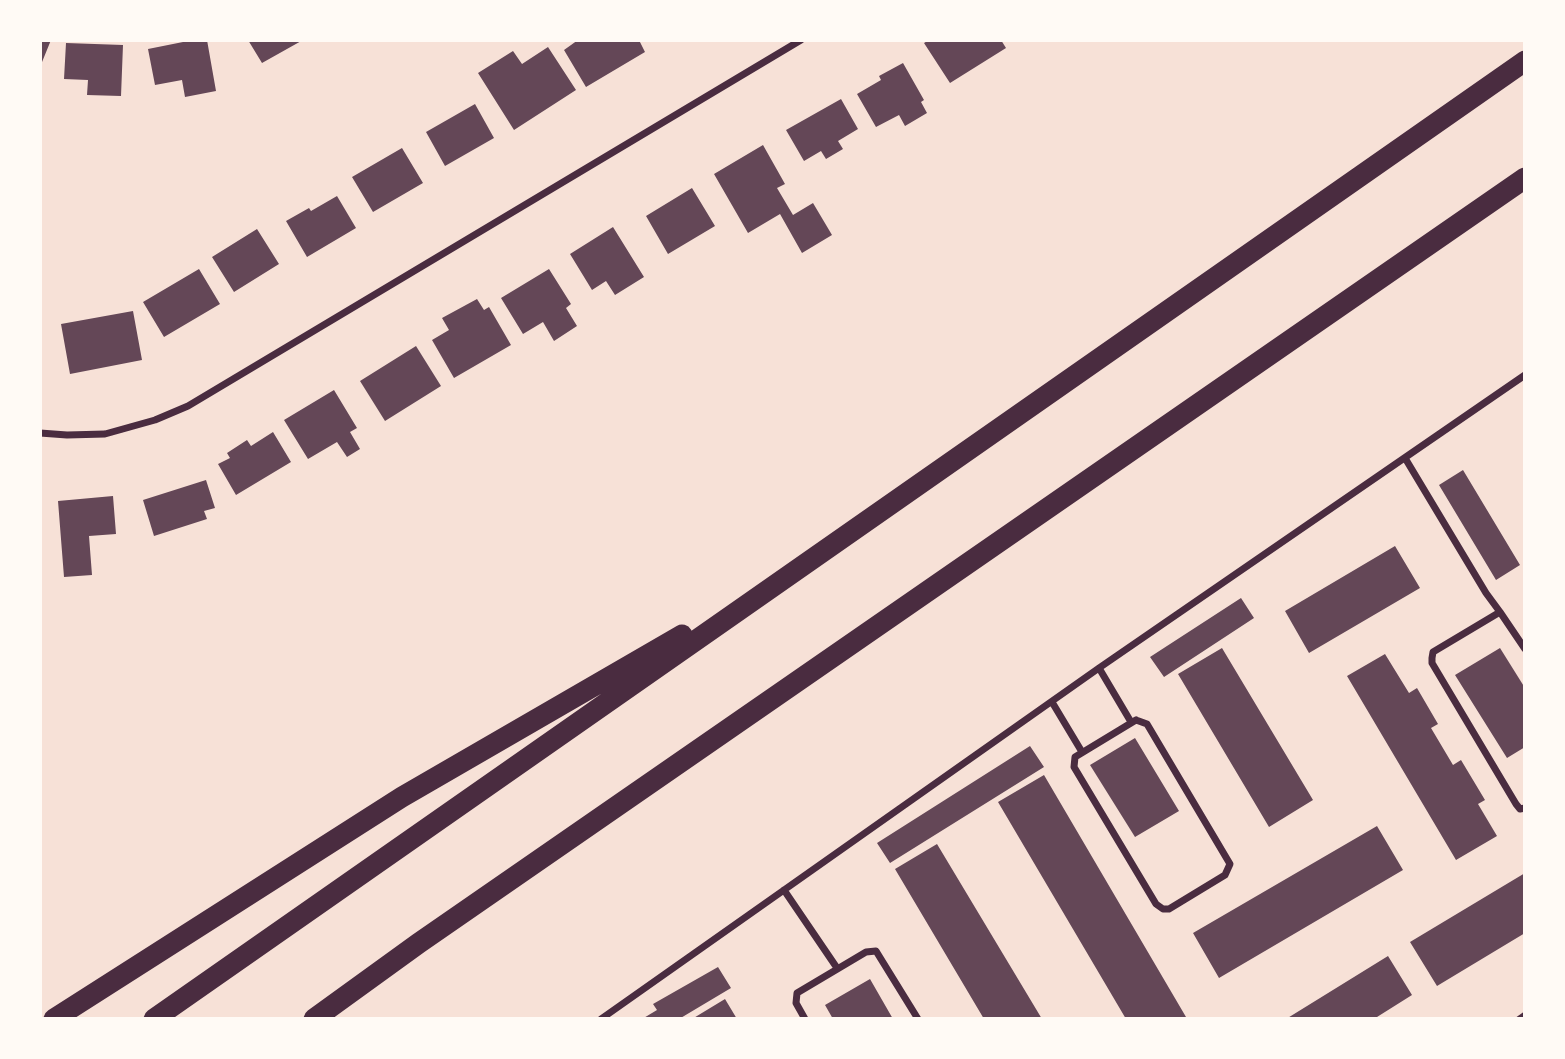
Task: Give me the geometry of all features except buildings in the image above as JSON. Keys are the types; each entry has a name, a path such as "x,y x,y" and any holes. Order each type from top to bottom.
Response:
{"highway":[{"path":"154,1019 1525,61"},
{"path":"314,1019 464,912 1525,178"},
{"path":"54,1019 402,797 808,562"}],"street":[{"path":"40,433 105,434 137,426 188,406 801,40"},
{"path":"601,1019 1099,668 1525,375"},
{"path":"1405,458 1486,593 1525,649"},
{"path":"1500,612 1433,652 1432,663 1516,804 1520,809 1525,808"},
{"path":"1099,668 1132,722"},
{"path":"1052,702 1082,752"},
{"path":"1136,720 1147,724 1230,864 1230,870 1168,909 1156,904 1074,767 1075,757 1082,752 1136,720"},
{"path":"784,890 838,968"},
{"path":"805,1019 796,1003 797,993 866,952 876,951 918,1019"}],"lane":[{"path":"1518,1019 1525,1014"}]}
